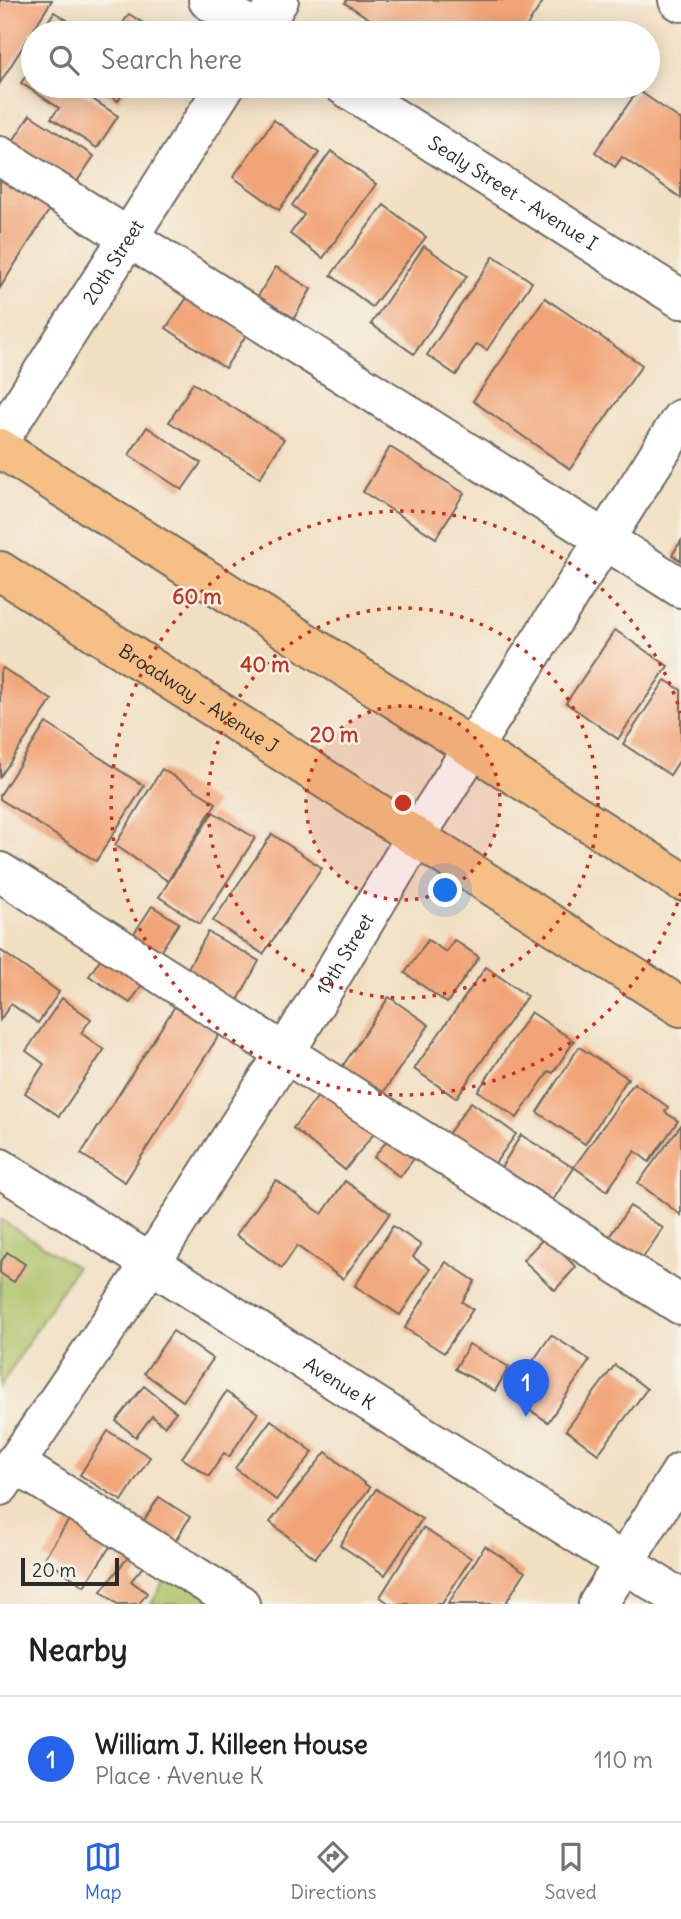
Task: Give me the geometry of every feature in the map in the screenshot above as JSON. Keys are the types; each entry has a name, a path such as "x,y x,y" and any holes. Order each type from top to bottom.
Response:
{"main road":[{"path":"0,449 681,881"},
{"name":"Broadway - Avenue J","path":"0,571 681,1007"}],"street":[{"path":"208,0 240,21"},
{"path":"266,21 279,0"},
{"name":"20th Street","path":"0,439 217,98"},
{"name":"Sealy Street - Avenue I","path":"363,98 681,299"},
{"path":"0,156 681,588"},
{"name":"19th Street","path":"7,1474 151,1263 285,1053 415,838 681,419"},
{"path":"0,872 681,1305"},
{"name":"Avenue K","path":"0,1168 681,1599"},
{"path":"598,1604 681,1472"},
{"path":"7,1474 240,1604"}],"green space":[{"path":"0,1219 76,1267 0,1387"},
{"path":"170,1573 219,1604 151,1604"}],"building":[{"path":"0,0 52,0 39,21 21,21 21,49 0,83"},
{"path":"347,0 544,0 530,21 373,21 345,3"},
{"path":"54,12 69,21 48,21"},
{"path":"129,14 140,21 124,21"},
{"path":"44,98 91,98 118,116 97,148 51,118 59,108"},
{"path":"632,98 649,98 681,120 681,198 622,157 615,167 595,152"},
{"path":"30,115 94,156 74,186 11,144"},
{"path":"274,120 319,153 279,210 233,177"},
{"path":"331,151 376,184 323,258 290,234 304,215 292,205"},
{"path":"0,170 53,204 0,288"},
{"path":"384,205 426,237 372,307 331,275"},
{"path":"424,246 467,276 414,354 371,324"},
{"path":"494,256 532,282 487,350 477,344 456,375 427,355"},
{"path":"276,267 311,289 294,318 258,296"},
{"path":"189,295 247,334 225,368 166,328"},
{"path":"545,298 642,365 570,469 473,401"},
{"path":"193,383 284,439 260,478 169,422"},
{"path":"147,427 201,463 182,490 129,455"},
{"path":"390,447 464,493 436,538 363,492"},
{"path":"681,541 681,561 672,555"},
{"path":"615,630 668,666 618,739 566,703"},
{"path":"3,668 52,700 0,777 0,673"},
{"path":"665,680 681,690 681,758 670,775 623,744"},
{"path":"46,723 144,786 96,861 0,799"},
{"path":"162,769 216,803 168,881 115,845"},
{"path":"213,812 255,838 200,924 159,897"},
{"path":"272,834 322,868 263,954 213,921"},
{"path":"152,906 179,923 158,955 131,938"},
{"path":"208,932 259,961 236,1004 184,975"},
{"path":"428,940 446,952 454,940 479,957 447,1003 405,973"},
{"path":"0,950 59,992 38,1023 11,1004 0,1020"},
{"path":"105,952 146,979 130,1003 89,976"},
{"path":"486,967 527,996 456,1098 414,1069"},
{"path":"389,997 429,1025 378,1100 338,1073"},
{"path":"62,998 91,1019 81,1033 104,1050 59,1116 25,1093 44,1064 26,1051"},
{"path":"177,1003 221,1032 125,1182 81,1154"},
{"path":"531,1012 574,1041 553,1073 549,1071 517,1118 478,1091"},
{"path":"579,1047 628,1078 585,1144 537,1112"},
{"path":"634,1083 668,1107 665,1112 678,1121 649,1162 635,1151 607,1191 574,1167"},
{"path":"324,1089 376,1131 345,1170 293,1128"},
{"path":"471,1102 516,1134 493,1166 448,1134"},
{"path":"681,1125 681,1215 638,1183"},
{"path":"394,1132 419,1152 400,1177 374,1157"},
{"path":"521,1135 574,1168 550,1204 499,1171"},
{"path":"276,1180 322,1214 345,1181 390,1213 343,1279 297,1246 282,1268 236,1235"},
{"path":"630,1206 663,1228 640,1262 607,1240"},
{"path":"393,1226 421,1245 413,1257 430,1269 400,1315 355,1286"},
{"path":"545,1237 576,1267 555,1290 523,1260"},
{"path":"7,1252 25,1264 14,1282 0,1273 0,1264"},
{"path":"446,1262 475,1281 462,1302 473,1309 444,1353 405,1328"},
{"path":"173,1331 213,1359 183,1401 144,1373"},
{"path":"551,1335 590,1360 548,1422 509,1396"},
{"path":"469,1344 509,1367 495,1391 455,1369"},
{"path":"615,1365 647,1389 598,1454 566,1430"},
{"path":"144,1386 176,1412 164,1426 152,1416 136,1437 116,1421"},
{"path":"226,1392 258,1413 229,1457 224,1453 209,1476 182,1458"},
{"path":"271,1420 313,1452 276,1500 235,1468"},
{"path":"108,1431 150,1457 122,1501 80,1475"},
{"path":"326,1452 370,1488 315,1558 270,1522"},
{"path":"376,1489 422,1519 385,1575 340,1545"},
{"path":"159,1497 190,1517 173,1545 141,1525"},
{"path":"73,1514 113,1542 84,1586 44,1558"},
{"path":"423,1528 471,1558 442,1604 390,1604 380,1597"},
{"path":"485,1546 525,1572 505,1604 448,1604"},
{"path":"133,1551 147,1562 131,1581 147,1593 139,1604 117,1604 101,1591"}],"place":[{"name":"William J. Killeen House","path":"526,1417"}]}
